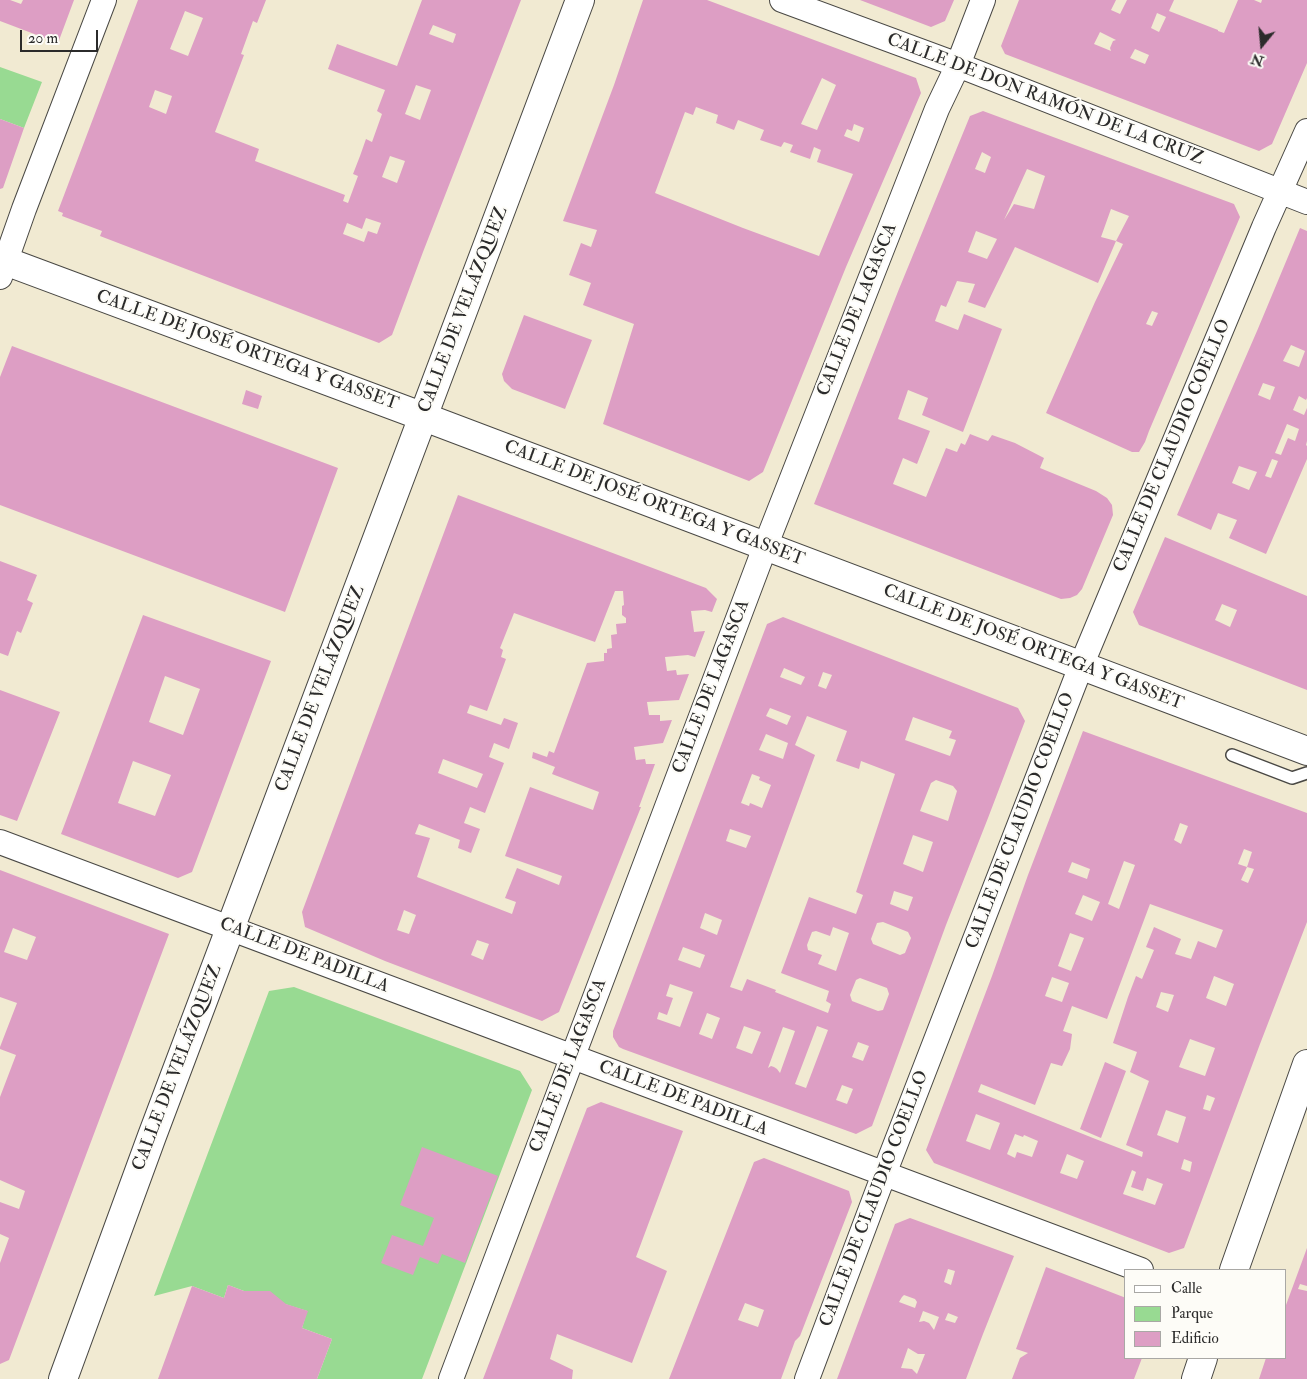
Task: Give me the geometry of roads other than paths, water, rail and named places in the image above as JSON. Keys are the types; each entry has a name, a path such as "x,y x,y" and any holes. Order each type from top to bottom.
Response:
{"main road":[{"name":"CALLE DE VELÁZQUEZ","path":"63,1379 149,1145 580,0"},
{"name":"CALLE DE JOSÉ ORTEGA Y GASSET","path":"2,265 424,417 1307,751"},
{"path":"1234,1269 1306,1069"},
{"path":"1196,1379 1203,1359"}],"street":[{"path":"2,265 104,0"},
{"name":"CALLE DE DON RAMÓN DE LA CRUZ","path":"782,0 958,65 1307,202"},
{"name":"CALLE DE LAGASCA","path":"451,1379 765,547 937,109 958,65 984,0"},
{"name":"CALLE DE CLAUDIO COELLO","path":"807,1379 884,1174 1081,666 1260,236 1307,131"},
{"name":"CALLE DE PADILLA","path":"0,842 1138,1269"}],"lane":[{"path":"1232,755 1292,778 1307,773"}]}
